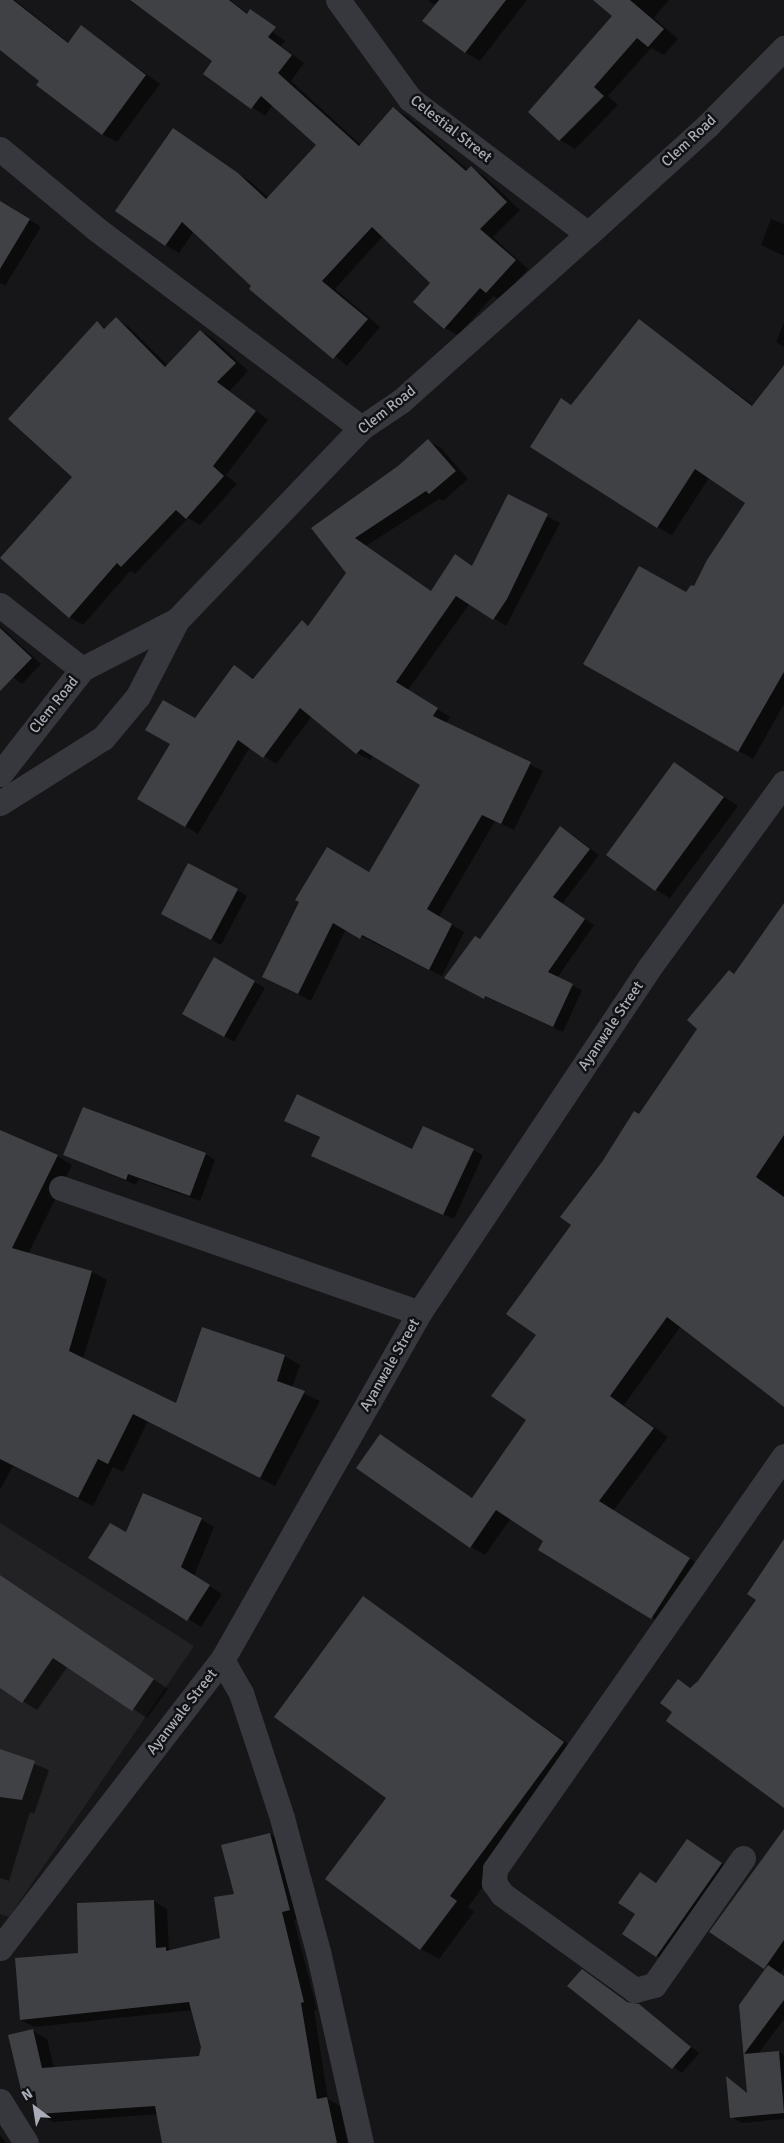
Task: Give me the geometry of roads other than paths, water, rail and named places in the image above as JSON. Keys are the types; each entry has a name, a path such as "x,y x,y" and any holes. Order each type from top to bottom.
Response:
{"street":[{"name":"Celestial Street","path":"338,0 410,99 588,234"},
{"name":"Clem Road","path":"0,774 82,670 177,620 360,428 401,401 588,234 707,126 784,48"},
{"path":"0,149 95,228 360,428"},
{"path":"0,605 82,670"},
{"path":"0,803 103,738 138,696 177,620"},
{"name":"Ayanwale Street","path":"0,1948 222,1660 419,1313 649,968 784,783"},
{"path":"61,1188 419,1313"},
{"path":"743,1858 654,1985 636,1990 502,1894 494,1883 495,1869 784,1456"},
{"path":"222,1660 241,1693 282,1818 318,1951 360,2143"},
{"path":"0,2101 26,2143"}]}
